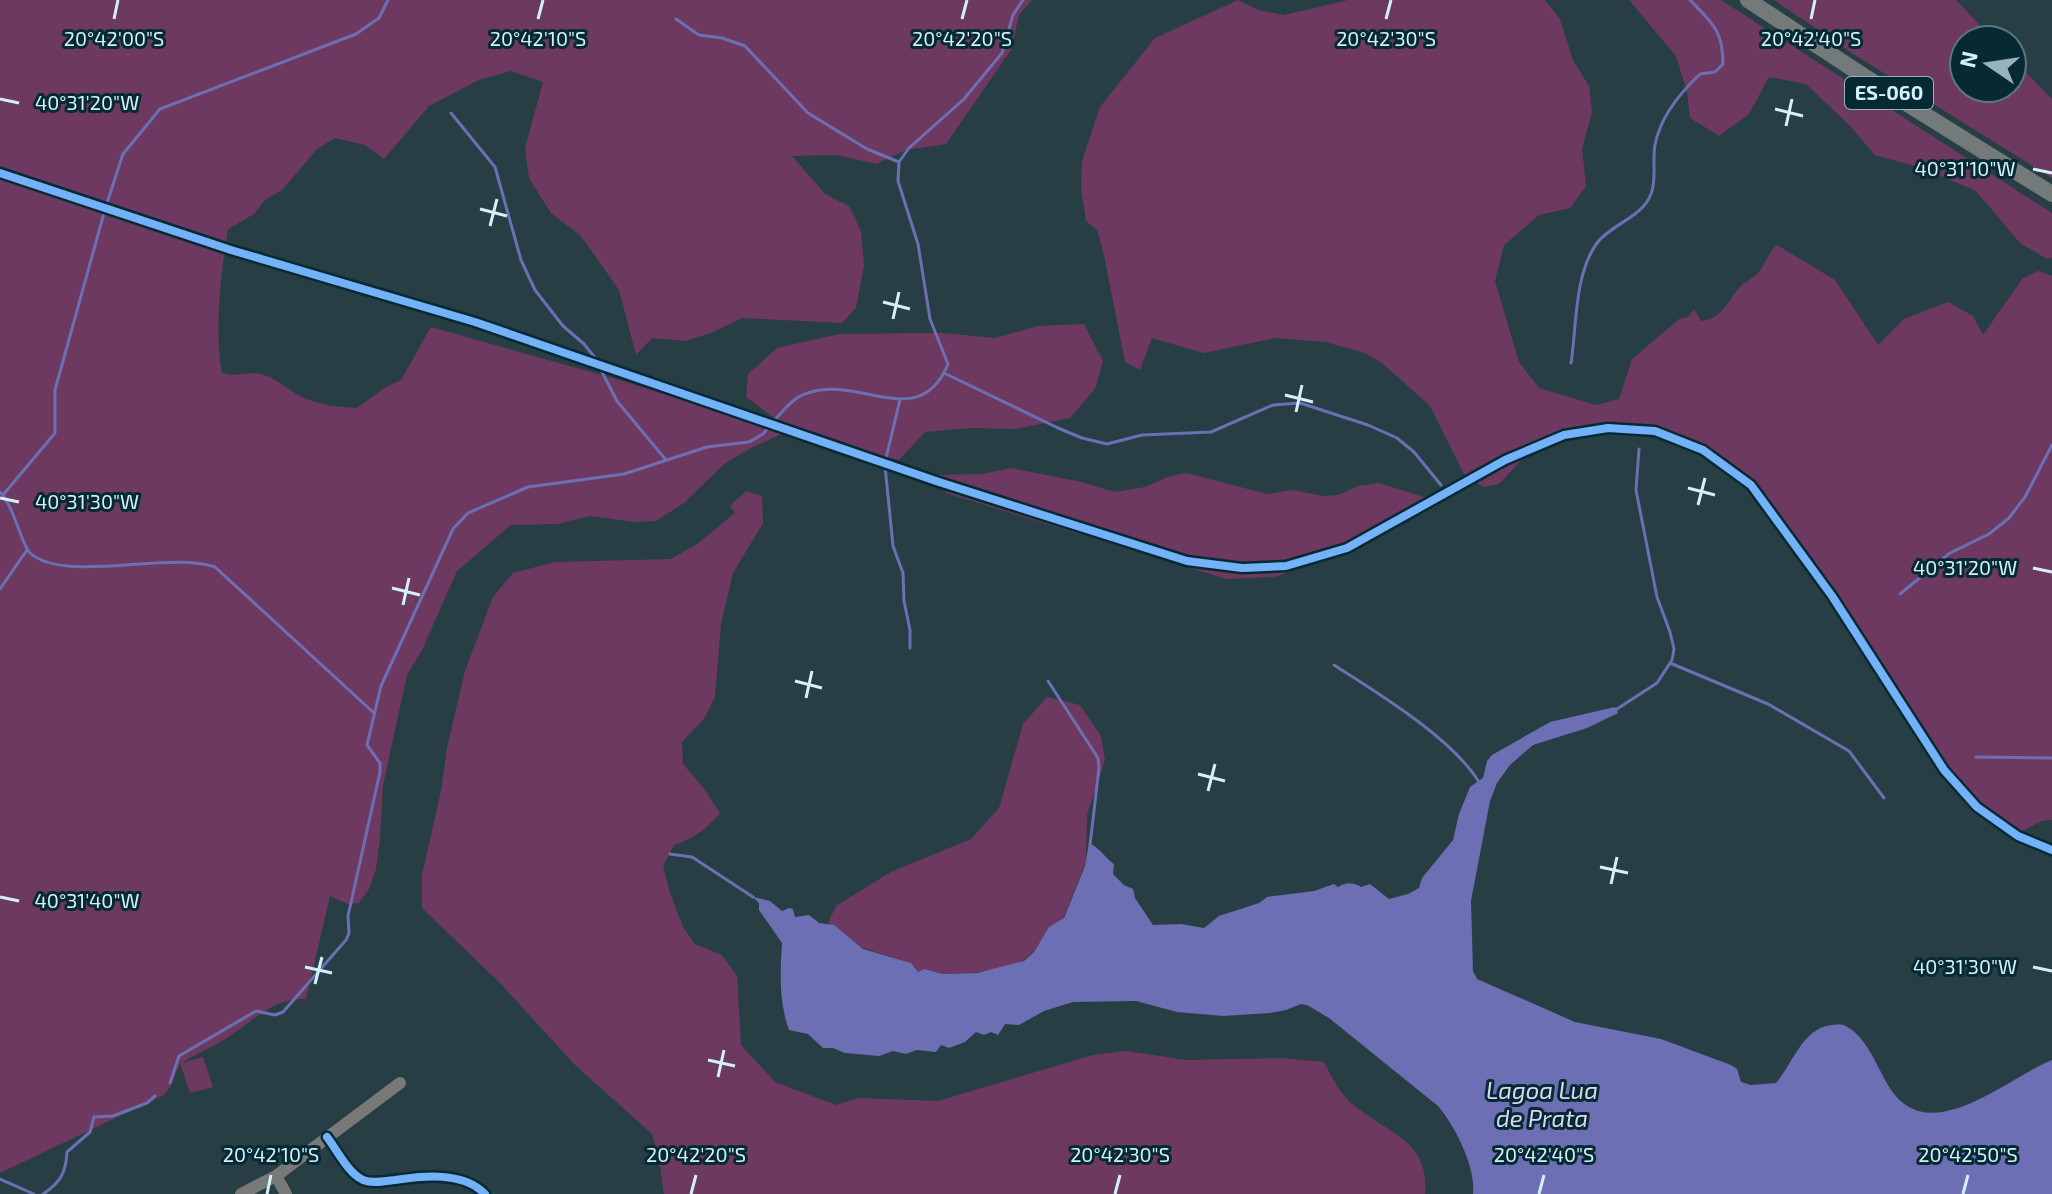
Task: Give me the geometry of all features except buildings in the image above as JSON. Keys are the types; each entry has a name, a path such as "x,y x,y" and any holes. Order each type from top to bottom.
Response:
{"main road":[{"name":"ES-060","path":"1748,0 2052,194"}],"street":[{"path":"0,173 231,250 475,322 939,482 1187,561 1242,568 1286,566 1347,548 1505,460 1564,435 1608,428 1655,431 1703,450 1751,485 1832,596 1944,770 1977,807 2018,836 2052,850"},
{"path":"241,1194 276,1176 400,1083"},
{"path":"327,1137 362,1180 449,1178 471,1183 485,1194"},
{"path":"276,1176 286,1194"}],"shaded area":[{"path":"0,0 1032,0 1019,15 1011,50 946,144 906,150 876,164 837,155 792,156 825,194 849,206 861,231 864,266 856,308 842,323 742,318 685,341 652,338 636,355 619,290 581,236 551,213 529,178 525,148 543,82 511,71 479,80 429,106 384,159 365,145 335,138 317,149 282,190 265,200 254,214 228,229 219,320 222,373 264,375 309,400 357,408 401,380 431,327 623,381 784,432 773,417 746,397 748,374 777,348 840,334 942,333 995,338 1038,326 1084,324 1103,361 1095,389 1070,418 1016,429 970,428 925,432 899,460 786,432 724,464 684,503 656,521 636,522 590,516 558,524 511,525 457,571 422,650 407,675 383,785 376,869 369,889 359,903 348,904 330,896 306,999 274,1006 227,1038 181,1063 203,1057 213,1087 190,1093 180,1063 164,1095 0,1173"},
{"path":"1238,0 1258,10 1284,15 1348,0 1545,0 1560,19 1573,60 1589,86 1592,112 1582,149 1586,186 1570,208 1539,215 1504,245 1495,281 1519,362 1539,388 1596,405 1619,399 1632,359 1679,319 1688,317 1694,309 1701,321 1716,316 1738,289 1759,272 1777,245 1835,280 1878,345 1904,319 1948,302 1973,316 1983,335 2023,278 2038,271 2052,276 2052,820 2042,821 2018,833 1973,801 1740,476 1691,444 1624,429 1532,449 1499,484 1484,487 1466,478 1430,406 1382,363 1365,353 1325,342 1276,338 1203,353 1152,338 1140,370 1125,362 1104,255 1097,230 1086,221 1081,188 1082,161 1100,107 1155,38"},
{"path":"1629,0 1721,0 2052,213 2052,258 2047,259 2020,243 1976,191 1925,169 1875,155 1806,84 1769,77 1749,114 1719,136 1690,118 1687,92 1676,56"},
{"path":"1774,0 1956,0 1979,24 1948,24 1948,104 2028,104 2028,74 2052,99 2052,178 1855,55"},
{"path":"1011,468 1115,492 1145,487 1170,476 1187,473 1267,494 1292,490 1324,496 1338,495 1358,486 1379,483 1427,498 1326,560 1274,577 1226,579 946,493 934,475 982,474"},
{"path":"746,491 762,496 763,523 733,573 721,624 715,697 704,719 682,742 683,764 720,813 699,833 674,845 663,866 683,927 695,944 722,955 737,976 741,1045 775,1082 836,1105 859,1098 938,1101 1093,1055 1126,1051 1187,1060 1282,1058 1324,1062 1350,1102 1405,1141 1414,1151 1425,1176 1425,1194 664,1194 652,1134 574,1064 501,984 422,908 422,875 465,671 493,597 513,573 555,562 671,559 697,544 735,513 730,506"},
{"path":"1047,697 1080,705 1101,736 1105,760 1087,815 1086,862 1063,919 1049,928 1034,951 1019,964 974,973 943,974 924,969 918,972 911,963 863,948 828,923 836,906 891,872 971,839 999,808 1023,724"}],"water":[{"name":"Lagoa Lua de Prata","path":"1615,707 1618,713 1587,728 1533,745 1510,765 1497,783 1490,801 1471,901 1473,971 1477,979 1575,1022 1661,1039 1731,1065 1737,1069 1741,1082 1751,1085 1776,1083 1810,1035 1830,1025 1844,1025 1865,1043 1888,1085 1904,1104 1923,1112 1945,1112 1967,1105 2052,1060 2052,1194 1473,1194 1471,1172 1463,1147 1438,1106 1329,1018 1301,1004 1270,1013 1223,1016 1177,1012 1136,1001 1073,1002 1044,1011 1019,1025 1005,1024 998,1035 976,1032 965,1042 949,1048 941,1045 936,1052 917,1050 906,1054 893,1051 879,1056 823,1048 808,1034 789,1030 782,999 782,943 753,897 770,901 782,911 793,909 795,917 809,915 819,923 834,925 863,949 911,963 918,972 924,969 943,974 977,973 1024,961 1034,952 1049,927 1064,918 1085,866 1089,843 1114,864 1113,874 1133,889 1135,898 1153,925 1181,924 1204,928 1219,916 1259,903 1267,897 1314,891 1334,884 1338,887 1350,883 1361,887 1370,884 1389,899 1419,888 1422,878 1453,840 1470,787 1483,778 1487,761 1492,755 1550,722"}],"waterway":[{"path":"106,206 123,154 160,109 356,34 379,18 388,0"},
{"path":"775,420 797,398 817,390 901,399 919,396 935,385 948,364 930,319 918,244 898,181 899,162 909,148 964,99 1002,53 1013,15 1023,0"},
{"path":"1571,363 1580,285 1590,256 1603,236 1647,202 1653,188 1654,151 1658,135 1672,106 1700,74 1715,72 1723,64 1718,35 1710,21 1690,0"},
{"path":"676,19 699,35 722,38 745,46 808,113 867,149 899,162"},
{"path":"451,113 495,167 521,260 535,290 563,326 596,359"},
{"path":"3,495 55,433 55,390 104,213"},
{"path":"601,370 617,401 666,460"},
{"path":"944,373 1058,428 1107,444 1142,435 1211,432 1273,405 1300,403 1397,438 1414,452 1441,485"},
{"path":"886,458 900,400"},
{"path":"170,1083 179,1056 256,1011 275,1015 283,1012 346,940 349,933 348,916 380,772 380,763 367,745 381,686 453,529 468,513 528,487 624,474 707,447 749,442 770,426"},
{"path":"1900,594 1950,553 1989,534 2009,518 2025,497 2052,445"},
{"path":"1617,709 1657,683 1672,660 1674,649 1657,597 1636,490 1639,449"},
{"path":"885,466 893,546 903,573 910,648"},
{"path":"0,492 30,553 46,562 92,567 171,562 215,567 374,713"},
{"path":"0,589 27,550"},
{"path":"1670,663 1768,704 1849,751 1884,798"},
{"path":"1334,665 1433,733 1467,765 1479,782"},
{"path":"1048,681 1098,758 1090,845"},
{"path":"1976,757 2052,758"},
{"path":"670,854 692,857 753,897"},
{"path":"43,1194 61,1177 67,1152 90,1132 94,1117 113,1116 147,1103 155,1096"},
{"path":"0,1179 34,1194"}],"cycle path":[{"path":"0,173 231,250 475,322 939,482 1187,561 1242,568 1286,566 1347,548 1505,460 1564,435 1608,428 1655,431 1703,450 1751,485 1832,596 1944,770 1977,807 2018,836 2052,850"},
{"path":"327,1137 348,1167 363,1180 454,1178 485,1194"}]}
